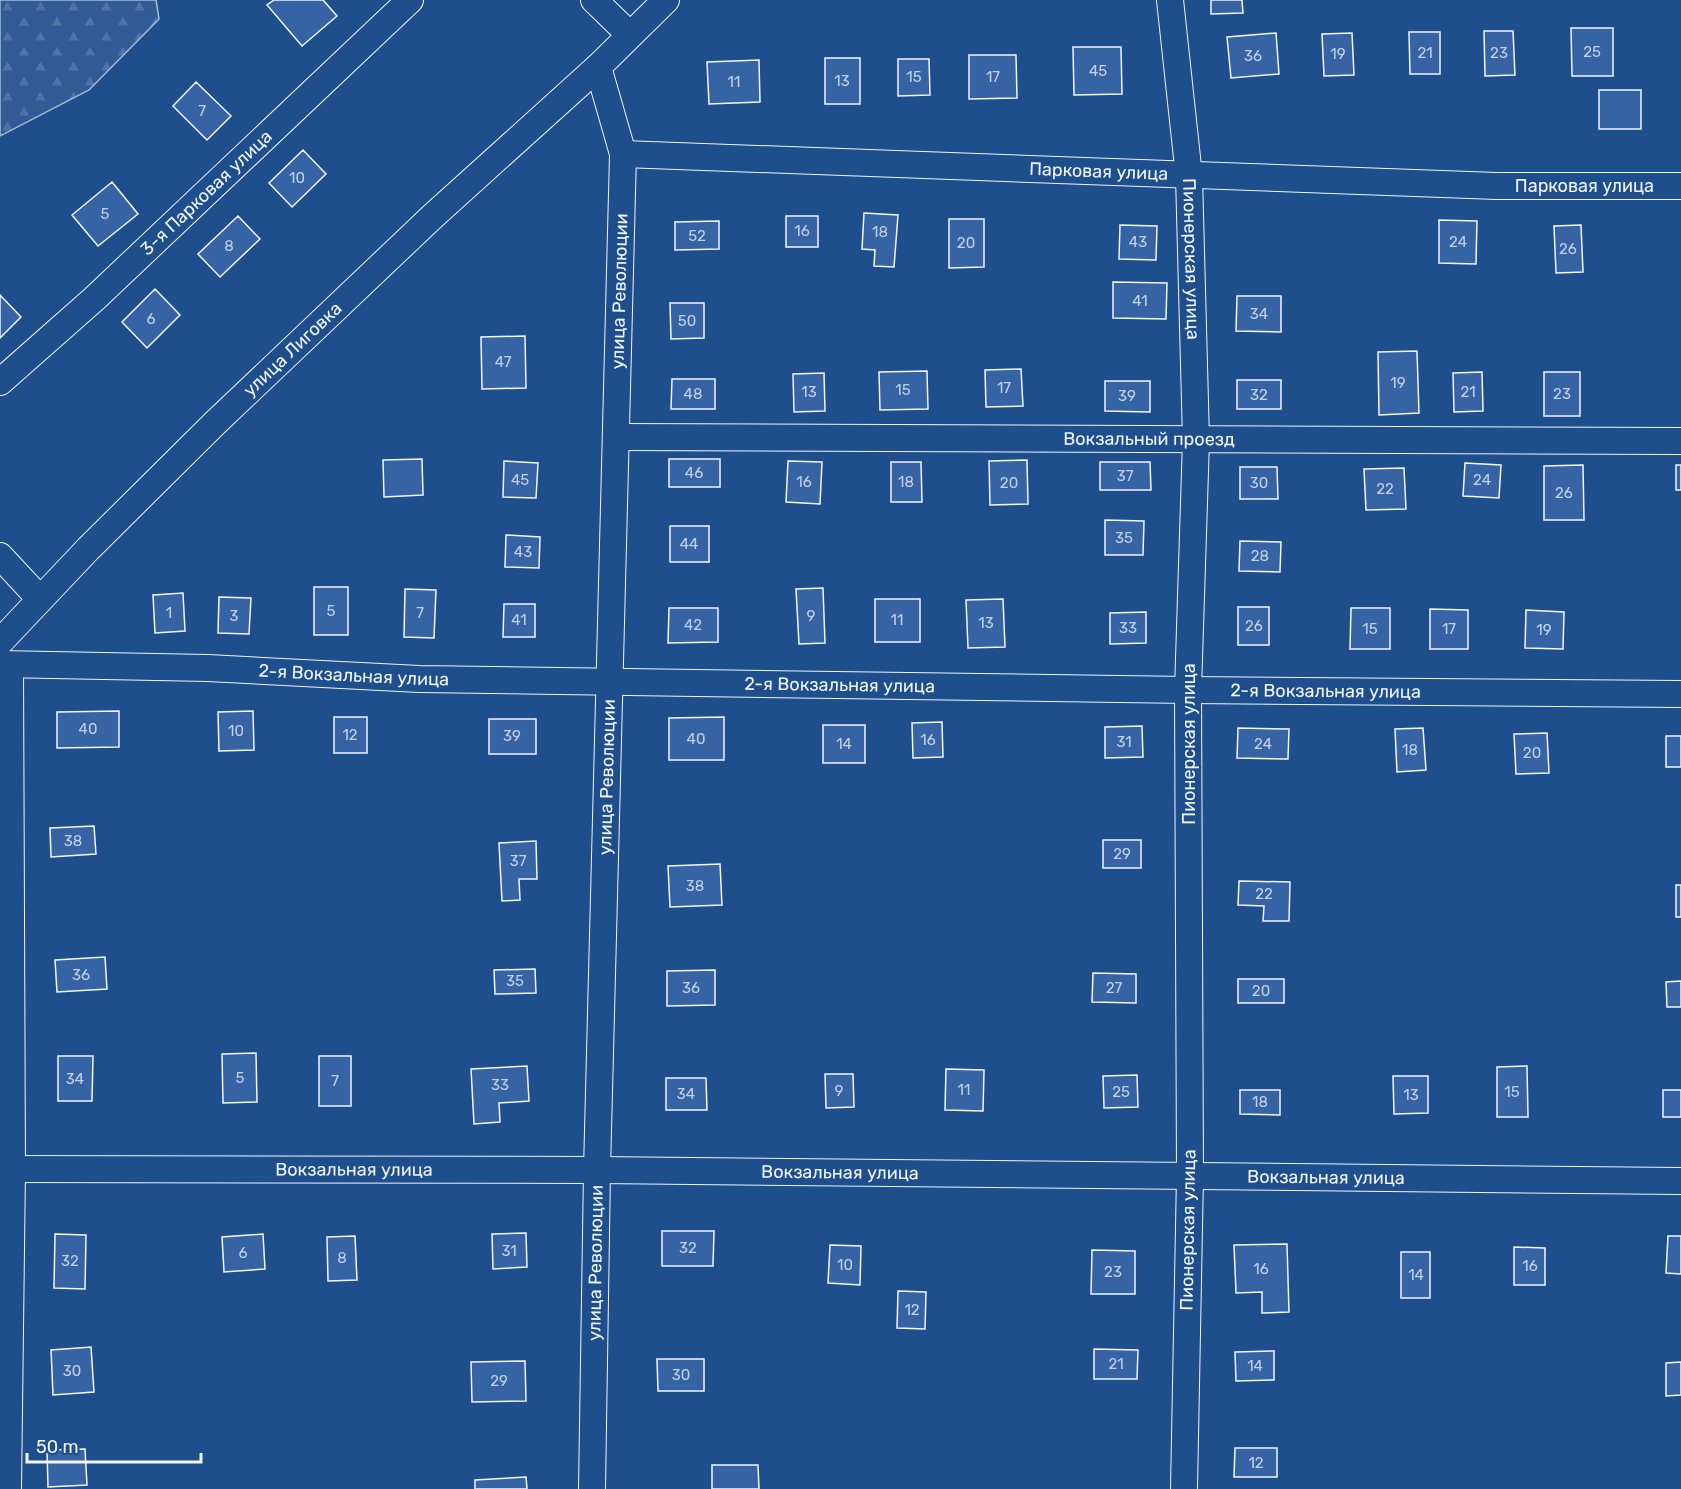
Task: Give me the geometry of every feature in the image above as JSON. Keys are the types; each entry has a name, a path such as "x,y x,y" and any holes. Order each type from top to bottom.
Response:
{"street":[{"name":"3-я Парковая улица","path":"0,382 94,299 410,0"},
{"path":"594,0 629,34"},
{"name":"улица Лиговка","path":"3,657 40,599 214,423 433,216 598,67 666,0"},
{"name":"Пионерская улица","path":"1170,0 1189,176 1196,440 1188,690 1190,1175 1184,1489"},
{"name":"улица Революции","path":"592,1489 597,1170 617,437 622,154 598,67"},
{"name":"Парковая улица","path":"622,154 1497,186 1681,186"},
{"name":"Вокзальный проезд","path":"617,437 1681,441"},
{"path":"0,556 40,599"},
{"path":"3,657 8,1489"},
{"name":"2-я Вокзальная улица","path":"3,657 419,679 1188,690 1681,694"},
{"name":"Вокзальная улица","path":"6,1169 597,1170 1681,1180"}],"green space":[{"path":"0,0 156,0 159,19 89,90 0,136"}],"building":[{"path":"274,0 323,0 337,16 302,46 267,5"},
{"path":"1211,0 1242,0 1243,13 1211,14"},
{"path":"1571,28 1613,28 1613,76 1572,76"},
{"path":"1484,31 1513,31 1515,75 1485,76"},
{"path":"1409,32 1440,32 1440,74 1410,74"},
{"path":"1276,33 1279,74 1231,78 1227,37"},
{"path":"1352,33 1354,75 1324,76 1322,34"},
{"path":"1073,47 1121,47 1122,94 1074,95"},
{"path":"969,55 1016,55 1017,98 969,99"},
{"path":"825,58 860,58 860,104 825,104"},
{"path":"898,59 929,59 930,95 898,96"},
{"path":"759,60 760,102 709,104 707,62"},
{"path":"196,82 231,116 207,140 173,106"},
{"path":"1599,90 1641,90 1641,129 1599,129"},
{"path":"303,150 326,174 292,207 269,183"},
{"path":"112,182 138,214 98,246 72,215"},
{"path":"864,213 898,215 894,267 874,266 875,250 862,249"},
{"path":"238,216 260,239 220,277 198,254"},
{"path":"786,216 818,216 818,247 786,247"},
{"path":"949,219 984,219 984,267 949,268"},
{"path":"1439,220 1477,221 1476,264 1439,263"},
{"path":"719,221 719,249 675,250 675,222"},
{"path":"1120,225 1157,226 1156,260 1119,259"},
{"path":"1581,225 1583,272 1556,273 1554,226"},
{"path":"1113,282 1167,283 1166,319 1113,318"},
{"path":"155,289 180,315 147,348 122,322"},
{"path":"0,295 21,317 0,338"},
{"path":"1237,296 1281,296 1281,332 1236,331"},
{"path":"670,303 704,303 704,338 671,339"},
{"path":"525,336 526,388 482,389 481,337"},
{"path":"1417,351 1419,413 1379,415 1378,352"},
{"path":"1021,369 1023,406 986,407 985,370"},
{"path":"927,371 928,409 880,410 879,372"},
{"path":"1482,372 1483,411 1454,412 1453,373"},
{"path":"1544,372 1580,372 1580,416 1544,416"},
{"path":"824,373 825,411 794,412 793,374"},
{"path":"672,379 715,379 715,409 671,409"},
{"path":"1237,380 1281,380 1281,409 1237,409"},
{"path":"1105,381 1150,381 1150,412 1105,411"},
{"path":"422,459 423,495 384,497 383,460"},
{"path":"669,459 720,459 720,487 669,487"},
{"path":"1027,460 1028,504 990,505 989,461"},
{"path":"504,461 538,463 536,498 503,497"},
{"path":"788,461 822,462 820,504 786,502"},
{"path":"891,462 921,462 922,502 891,502"},
{"path":"1100,462 1150,462 1151,490 1100,490"},
{"path":"1465,463 1501,465 1499,498 1463,496"},
{"path":"1583,465 1584,520 1544,520 1544,466"},
{"path":"1676,465 1681,465 1681,490 1676,490"},
{"path":"1240,467 1277,467 1278,499 1240,499"},
{"path":"1404,468 1406,509 1366,510 1364,469"},
{"path":"1105,520 1144,521 1143,555 1105,555"},
{"path":"670,526 709,526 709,562 670,562"},
{"path":"506,535 540,537 539,568 505,567"},
{"path":"1240,541 1281,542 1280,572 1239,571"},
{"path":"314,587 348,587 348,635 314,635"},
{"path":"823,588 825,643 799,644 796,589"},
{"path":"405,589 436,590 434,638 404,637"},
{"path":"183,593 185,631 155,633 153,595"},
{"path":"219,597 251,598 249,634 218,633"},
{"path":"875,599 920,599 920,642 875,642"},
{"path":"1003,599 1005,647 968,648 966,600"},
{"path":"504,604 535,604 535,637 503,637"},
{"path":"1238,607 1269,607 1269,645 1238,645"},
{"path":"669,608 718,608 718,642 668,643"},
{"path":"1351,608 1390,608 1390,649 1350,649"},
{"path":"1430,609 1468,610 1468,649 1430,649"},
{"path":"1526,610 1564,612 1563,649 1525,648"},
{"path":"1146,612 1146,643 1110,644 1110,613"},
{"path":"119,711 119,747 57,748 57,712"},
{"path":"253,711 254,750 219,751 218,712"},
{"path":"334,717 367,717 367,753 334,753"},
{"path":"724,717 724,760 669,760 669,718"},
{"path":"489,719 536,719 536,754 489,754"},
{"path":"942,722 943,757 913,758 912,723"},
{"path":"823,725 865,725 865,763 823,763"},
{"path":"1142,726 1143,757 1105,758 1105,727"},
{"path":"1238,728 1289,729 1288,759 1237,758"},
{"path":"1423,728 1426,770 1397,772 1395,729"},
{"path":"1547,733 1549,773 1516,774 1514,734"},
{"path":"1666,736 1681,736 1681,767 1666,767"},
{"path":"94,826 96,854 51,857 50,828"},
{"path":"1103,840 1141,840 1141,868 1103,868"},
{"path":"536,841 537,879 519,879 520,900 502,901 499,843"},
{"path":"720,864 722,905 670,907 668,866"},
{"path":"1239,881 1290,882 1289,921 1263,921 1264,906 1238,905"},
{"path":"1676,885 1681,885 1681,917 1676,917"},
{"path":"105,957 107,989 57,992 55,960"},
{"path":"535,969 536,993 495,994 494,970"},
{"path":"715,970 715,1005 667,1006 667,971"},
{"path":"1093,973 1136,974 1136,1003 1092,1002"},
{"path":"1238,979 1284,979 1284,1003 1238,1003"},
{"path":"1681,981 1681,1007 1667,1007 1666,982"},
{"path":"256,1053 257,1102 223,1103 222,1054"},
{"path":"58,1056 93,1056 92,1101 58,1101"},
{"path":"319,1056 351,1056 351,1106 319,1106"},
{"path":"527,1066 529,1101 499,1103 500,1122 474,1124 471,1069"},
{"path":"1527,1066 1528,1117 1497,1117 1497,1067"},
{"path":"946,1069 984,1070 983,1111 945,1110"},
{"path":"825,1074 853,1074 854,1107 826,1108"},
{"path":"1137,1075 1138,1107 1104,1108 1103,1076"},
{"path":"1393,1076 1428,1076 1428,1113 1394,1114"},
{"path":"666,1078 706,1078 707,1110 666,1110"},
{"path":"1240,1090 1280,1090 1280,1115 1240,1114"},
{"path":"1663,1090 1681,1090 1681,1117 1663,1117"},
{"path":"662,1231 714,1231 713,1266 662,1266"},
{"path":"526,1233 527,1267 493,1269 492,1234"},
{"path":"55,1234 86,1235 85,1289 54,1288"},
{"path":"263,1234 265,1269 224,1272 222,1237"},
{"path":"355,1236 357,1280 328,1281 327,1237"},
{"path":"1668,1236 1681,1236 1681,1274 1666,1273"},
{"path":"1287,1244 1289,1312 1262,1313 1262,1292 1236,1293 1234,1245"},
{"path":"830,1245 861,1246 860,1285 828,1283"},
{"path":"1514,1247 1545,1248 1545,1285 1514,1285"},
{"path":"1092,1250 1135,1251 1135,1294 1091,1294"},
{"path":"1401,1252 1430,1252 1430,1298 1401,1298"},
{"path":"898,1291 926,1292 925,1329 897,1328"},
{"path":"91,1347 94,1392 53,1395 51,1350"},
{"path":"1094,1349 1138,1350 1137,1379 1094,1379"},
{"path":"1274,1351 1274,1380 1236,1381 1235,1352"},
{"path":"657,1359 704,1359 704,1391 658,1391"},
{"path":"525,1361 526,1401 472,1402 471,1362"},
{"path":"1681,1362 1681,1395 1666,1396 1666,1363"},
{"path":"1235,1448 1277,1448 1277,1477 1234,1477"},
{"path":"85,1449 87,1485 48,1487 47,1450"},
{"path":"712,1465 758,1465 759,1489 712,1489"},
{"path":"526,1477 527,1489 475,1489 475,1480"}]}
